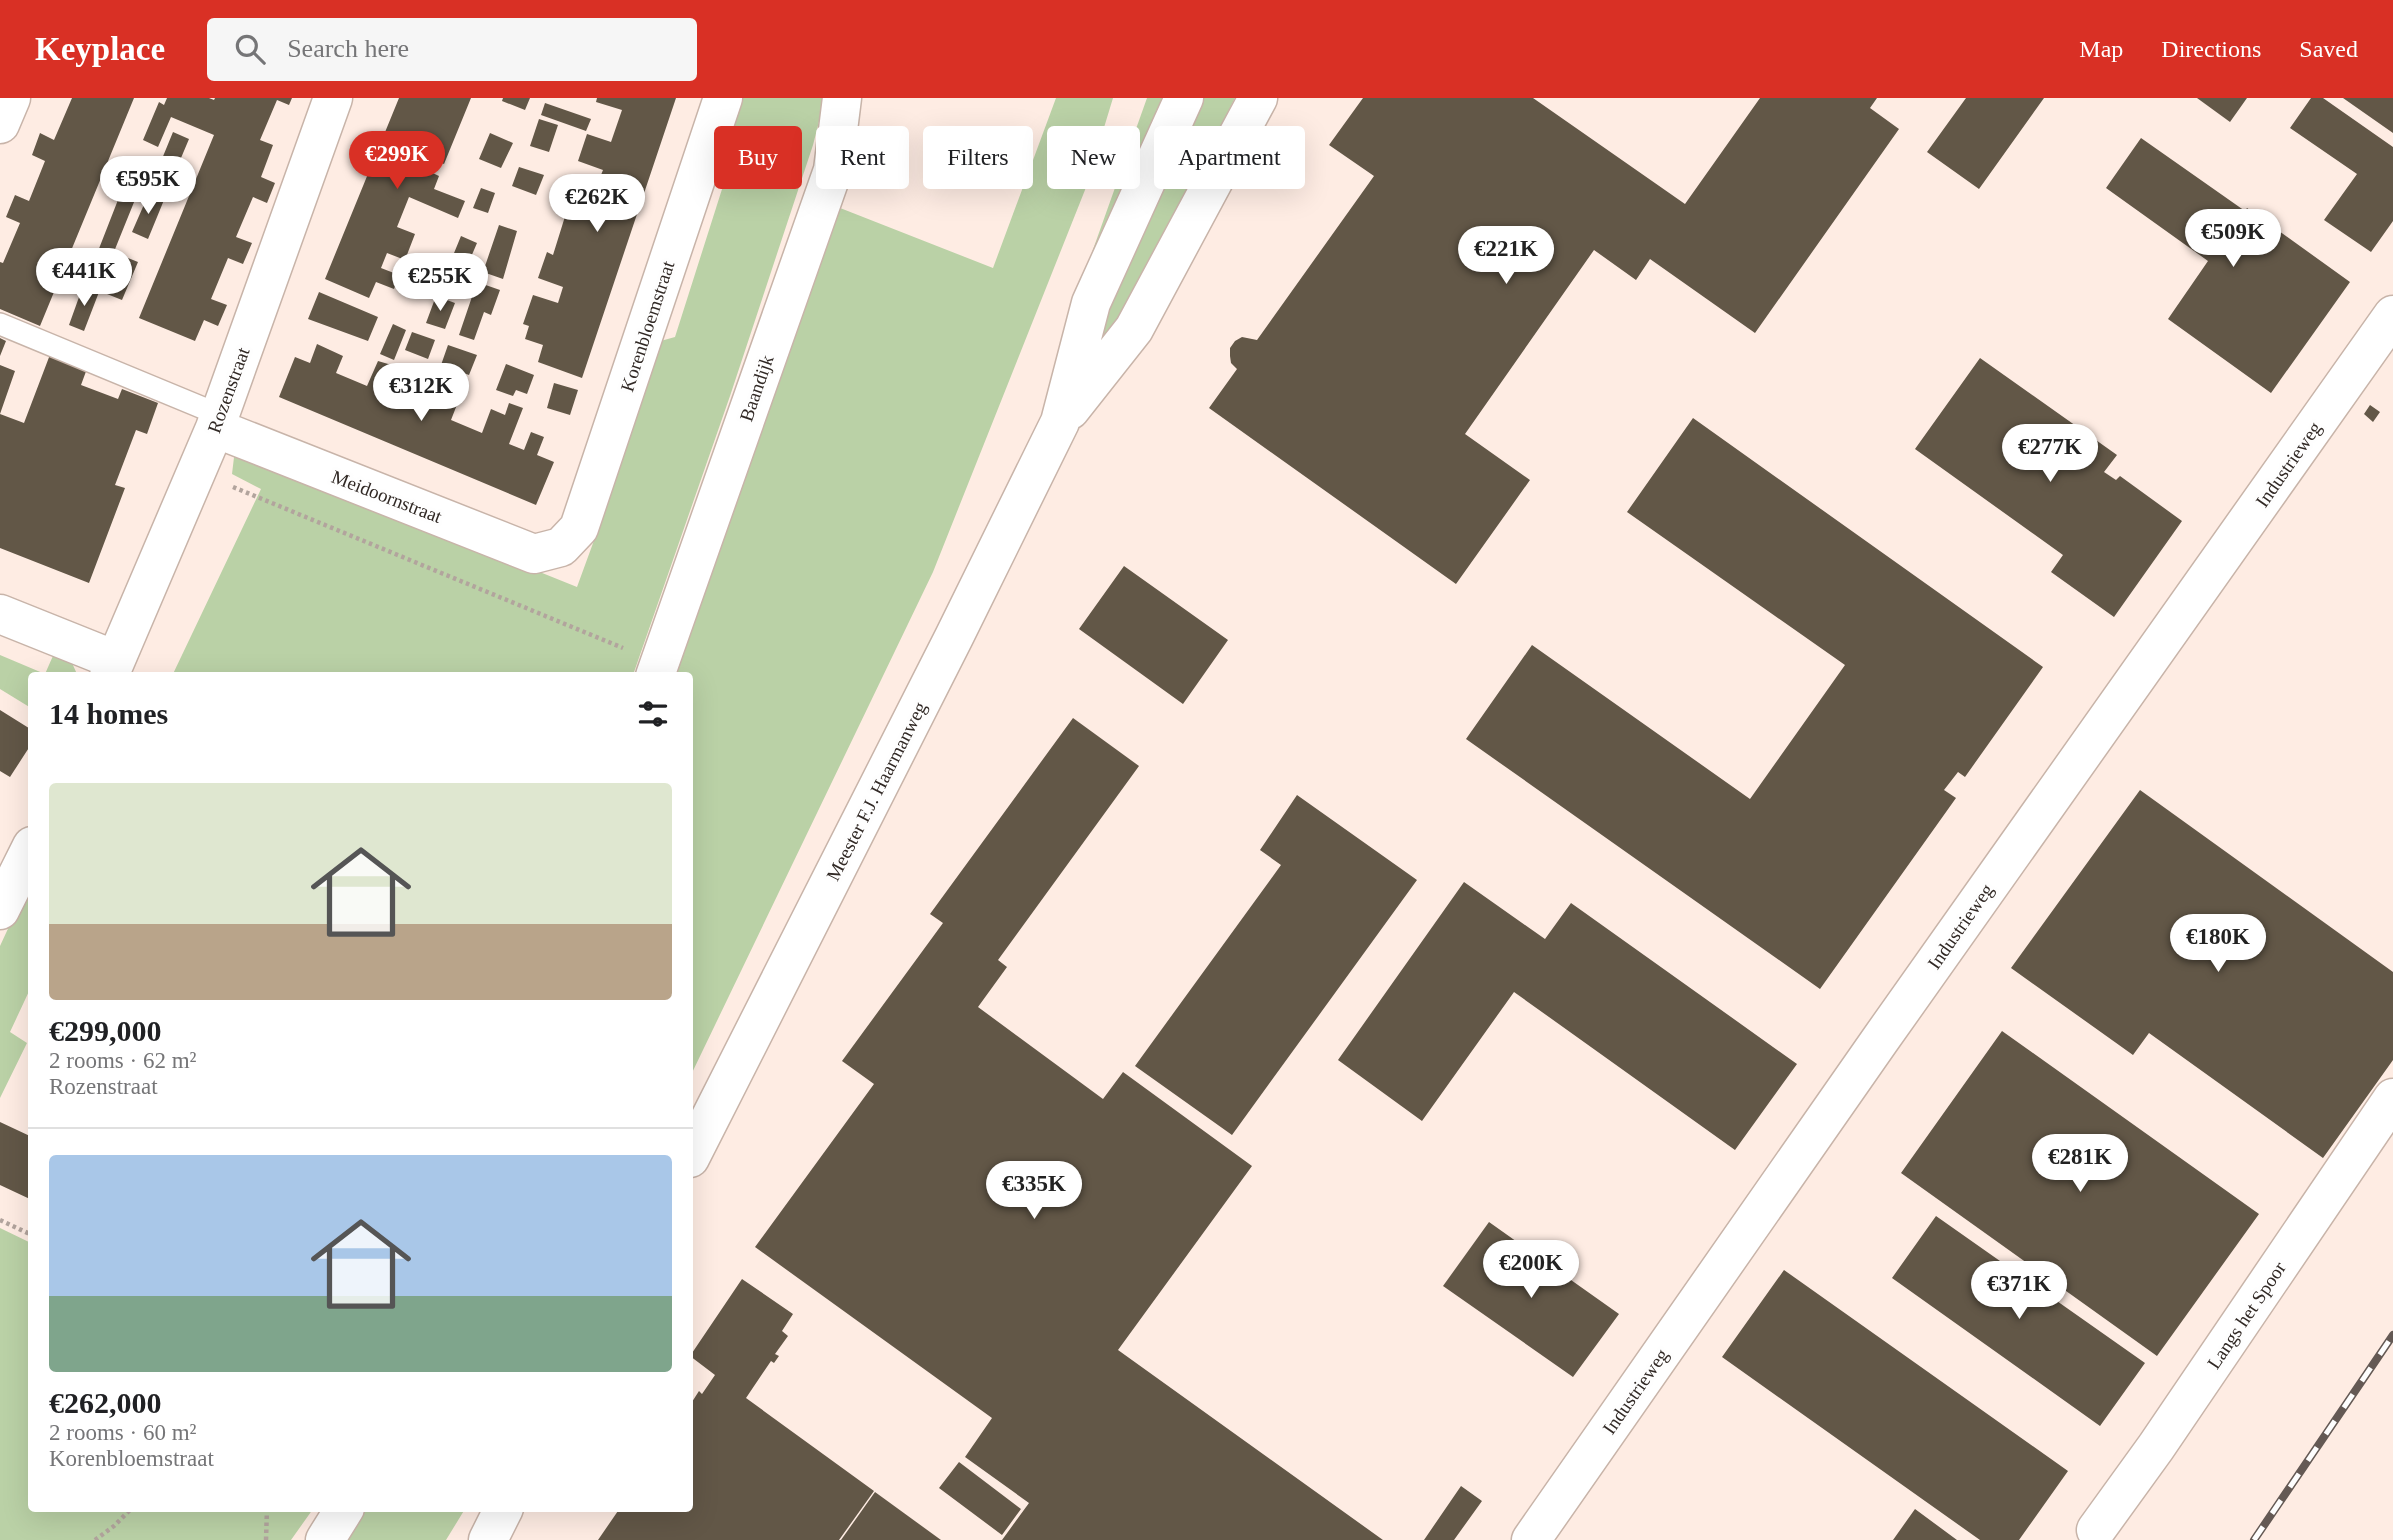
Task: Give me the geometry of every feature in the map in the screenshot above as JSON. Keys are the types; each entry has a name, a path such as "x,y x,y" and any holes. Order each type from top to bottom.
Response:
{"street":[{"path":"0,124 11,98"},
{"name":"Rozenstraat","path":"112,668 217,422 333,98"},
{"name":"Korenbloemstraat","path":"561,547 579,528 723,98"},
{"name":"Baandijk","path":"656,672 833,170 842,98"},
{"name":"Meester F.J. Haarmanweg","path":"693,1152 936,674 1060,422 1091,303 1184,98"},
{"name":"Meester F.J. Haarmanweg","path":"1060,422 1134,329 1258,98"},
{"name":"Industrieweg","path":"1531,1540 1888,1028 2393,315"},
{"name":"Meidoornstraat","path":"217,422 534,554 561,547"},
{"path":"0,614 112,668"},
{"path":"0,911 28,854"},
{"name":"Langs het Spoor","path":"2096,1530 2156,1447 2393,1098"},
{"path":"325,1540 342,1512"},
{"path":"488,1540 501,1512"}],"lane":[{"path":"0,324 217,422"}],"path":[{"path":"197,472 614,644"},
{"path":"0,1220 28,1233"},
{"path":"95,1540 114,1527 128,1512"},
{"path":"266,1540 267,1512"}],"green space":[{"path":"736,98 825,98 802,178 802,126 728,126"},
{"path":"1056,98 1113,98 1104,126 1047,126 1047,189 1085,190 933,572 693,1071 693,672 672,672 835,206 993,268 1022,189 1033,189 1033,160"},
{"path":"1147,98 1169,98 1140,157 1140,126 1137,126"},
{"path":"1199,98 1235,98 1221,126 1186,126"},
{"path":"722,189 798,189 634,672 174,672 261,489 232,474 235,449 577,587 657,342 675,337"},
{"path":"1115,189 1124,189 1090,258"},
{"path":"1158,189 1189,189 1095,372 1105,307"},
{"path":"56,649 72,663 76,672 46,672"},
{"path":"0,655 40,672 28,672 28,706 0,689"},
{"path":"28,885 28,993 10,1032 27,1043 0,1098 0,946"},
{"path":"0,1228 28,1242 28,1512 311,1512 291,1540 0,1540"},
{"path":"362,1512 463,1512 446,1540 347,1540"}],"building":[{"path":"72,98 134,98 40,326 0,309 0,262 3,263 20,223 6,217 15,195 29,201 45,161 32,155 40,133 54,140"},
{"path":"167,98 292,98 289,105 277,100 260,140 273,145 261,177 275,183 267,203 253,197 236,237 252,243 243,264 228,258 211,299 227,305 218,326 204,320 195,341 139,318 214,135 171,117 158,147 143,140 159,102 164,105"},
{"path":"399,98 471,98 444,164 427,156 422,168 439,176 434,189 465,201 458,218 409,197 397,227 415,234 405,260 387,253 381,268 399,275 394,289 376,282 369,298 325,279"},
{"path":"503,98 530,98 525,110 502,101"},
{"path":"597,98 676,98 582,378 538,362 543,345 525,339 529,326 523,324 533,295 558,303 563,287 538,278 547,252 553,255 572,194 575,195 581,180 597,185 603,170 578,161 587,134 611,142 622,110 596,102"},
{"path":"1363,98 1533,98 1685,204 1760,98 1877,98 1870,108 1899,129 1755,333 1650,259 1636,280 1594,250 1465,434 1530,480 1456,584 1209,408 1237,369 1231,363 1230,348 1242,337 1257,340 1374,176 1329,145"},
{"path":"1966,98 2044,98 1979,189 1927,152"},
{"path":"2197,98 2247,98 2230,122"},
{"path":"2311,98 2323,98 2393,147 2393,221 2371,252 2324,220 2357,174 2290,128"},
{"path":"2343,98 2393,98 2393,133"},
{"path":"545,103 591,119 586,131 541,115"},
{"path":"539,119 558,125 549,152 530,146"},
{"path":"173,132 189,139 173,177 157,171"},
{"path":"490,133 513,143 501,168 479,159"},
{"path":"2141,138 2245,211 2247,208 2350,282 2271,393 2168,319 2208,261 2106,188"},
{"path":"132,164 147,170 107,269 93,264"},
{"path":"519,167 544,175 536,195 512,186"},
{"path":"481,188 495,193 488,213 473,208"},
{"path":"149,193 164,200 148,239 132,232"},
{"path":"499,225 517,231 503,279 483,272"},
{"path":"461,236 477,243 468,264 452,258"},
{"path":"123,256 138,262 122,300 107,294"},
{"path":"445,264 466,272 461,285 440,276"},
{"path":"477,282 500,290 491,315 484,312 474,340 459,335"},
{"path":"83,286 99,292 84,331 69,325"},
{"path":"319,292 378,317 368,341 308,319"},
{"path":"436,296 455,303 445,329 426,323"},
{"path":"393,324 406,330 394,360 380,354"},
{"path":"412,332 435,340 428,359 405,350"},
{"path":"0,338 6,341 0,356"},
{"path":"317,344 343,356 336,373 367,386 378,361 405,369 399,383 415,389 416,385 433,392 438,380 451,385 445,397 458,402 451,420 482,433 491,409 505,415 509,403 523,408 509,444 524,450 531,432 544,437 537,455 554,462 536,505 279,397 295,357 310,363"},
{"path":"448,345 477,355 469,375 441,365"},
{"path":"51,352 88,366 81,385 118,399 122,389 158,403 147,434 136,430 115,485 125,488 89,583 0,548 0,414 24,423"},
{"path":"1980,358 2117,455 2104,472 2116,480 2120,476 2182,521 2114,617 2051,572 2063,555 1915,449"},
{"path":"506,364 534,375 527,394 516,390 513,396 496,390"},
{"path":"0,365 15,371 0,414"},
{"path":"554,383 578,390 570,415 547,408"},
{"path":"2370,405 2380,412 2373,422 2364,414"},
{"path":"1693,418 2043,667 1965,777 1958,772 1944,790 1956,798 1820,989 1466,739 1532,645 1750,799 1845,665 1627,512"},
{"path":"1124,566 1228,640 1183,704 1079,629"},
{"path":"0,710 28,728 28,749 10,777 0,771"},
{"path":"1073,718 1139,766 998,960 1007,967 978,1007 1103,1099 1123,1072 1252,1166 1118,1350 1383,1540 1002,1540 1029,1503 965,1457 992,1418 755,1247 874,1084 842,1061 943,923 930,914"},
{"path":"2140,790 2393,972 2393,1060 2323,1158 2149,1033 2133,1055 2011,968"},
{"path":"1297,795 1417,880 1232,1135 1135,1066 1281,865 1260,850"},
{"path":"1464,882 1545,939 1571,903 1797,1064 1735,1150 1514,992 1422,1121 1338,1060"},
{"path":"2002,1031 2259,1214 2157,1356 1901,1173"},
{"path":"0,1122 28,1135 28,1198 0,1185"},
{"path":"1936,1216 2145,1363 2100,1426 1892,1278"},
{"path":"1489,1222 1619,1314 1573,1377 1443,1286"},
{"path":"1784,1270 2068,1471 2019,1540 1980,1540 1722,1357"},
{"path":"742,1279 793,1314 782,1331 788,1336 775,1354 779,1356 774,1363 771,1361 746,1398 874,1491 839,1540 598,1540 617,1512 693,1512 693,1400 699,1391 702,1394 715,1375 693,1358 693,1352"},
{"path":"959,1462 1021,1509 1002,1535 939,1488"},
{"path":"1461,1486 1482,1501 1454,1540 1424,1540"},
{"path":"875,1492 941,1540 841,1540"},
{"path":"1915,1509 1957,1540 1893,1540"}],"railway":[{"path":"2254,1540 2393,1335"}]}
